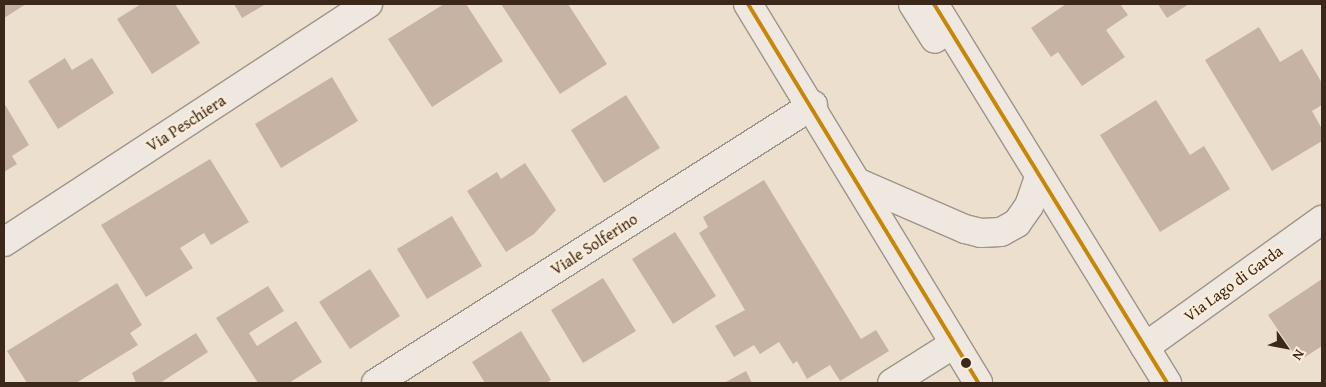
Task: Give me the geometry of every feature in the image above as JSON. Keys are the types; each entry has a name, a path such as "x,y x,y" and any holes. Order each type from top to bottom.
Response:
{"street":[{"name":"Via Peschiera","path":"4,242 368,4"},
{"path":"748,4 813,105 978,383"},
{"path":"913,4 940,47 966,61"},
{"path":"934,4 966,61 1167,383"},
{"name":"Viale Solferino","path":"376,383 813,105"},
{"path":"859,183 981,233 1001,232 1017,223 1030,206 1039,177"},
{"name":"Via Lago di Garda","path":"1144,347 1322,220"},
{"path":"892,383 954,344"}],"building":[{"path":"4,4 26,4 4,18"},
{"path":"141,4 175,4 200,43 152,74 117,19"},
{"path":"234,4 266,4 242,18"},
{"path":"444,4 466,4 503,61 432,107 388,39"},
{"path":"501,4 568,4 607,64 560,94"},
{"path":"1066,4 1120,4 1128,15 1106,30 1125,57 1082,86 1058,52 1051,57 1031,28"},
{"path":"1158,4 1189,4 1167,18"},
{"path":"1259,27 1280,62 1302,49 1322,83 1322,105 1312,111 1322,129 1322,141 1272,171 1205,60"},
{"path":"65,58 72,70 92,58 114,93 58,129 28,81"},
{"path":"332,77 358,121 281,168 255,124"},
{"path":"626,95 660,148 604,183 571,130"},
{"path":"1156,100 1190,155 1204,146 1230,189 1160,232 1100,135"},
{"path":"4,103 29,145 12,156 17,164 4,172"},
{"path":"210,159 249,222 211,245 204,233 180,248 193,268 146,297 101,225"},
{"path":"525,163 556,210 534,234 506,252 467,191 497,172 501,179"},
{"path":"764,180 861,339 876,330 889,351 840,381 830,365 807,379 797,361 793,364 779,342 760,354 754,345 734,357 715,326 745,310 699,233 708,227 703,217"},
{"path":"452,216 482,266 427,299 397,249"},
{"path":"675,232 716,296 673,324 632,259"},
{"path":"370,269 400,316 350,349 319,302"},
{"path":"603,278 636,331 583,363 551,310"},
{"path":"1322,279 1322,346 1299,361 1268,315"},
{"path":"117,283 142,325 130,333 138,345 76,383 27,383 7,351"},
{"path":"268,286 284,311 249,333 257,346 296,321 322,362 289,383 258,383 216,318"},
{"path":"521,331 551,380 546,383 485,383 472,362"},
{"path":"196,333 208,352 160,383 136,383 132,373"},
{"path":"746,371 752,383 724,383"}],"transit line":[{"path":"748,4 978,383"},
{"path":"934,4 1167,383"}]}
